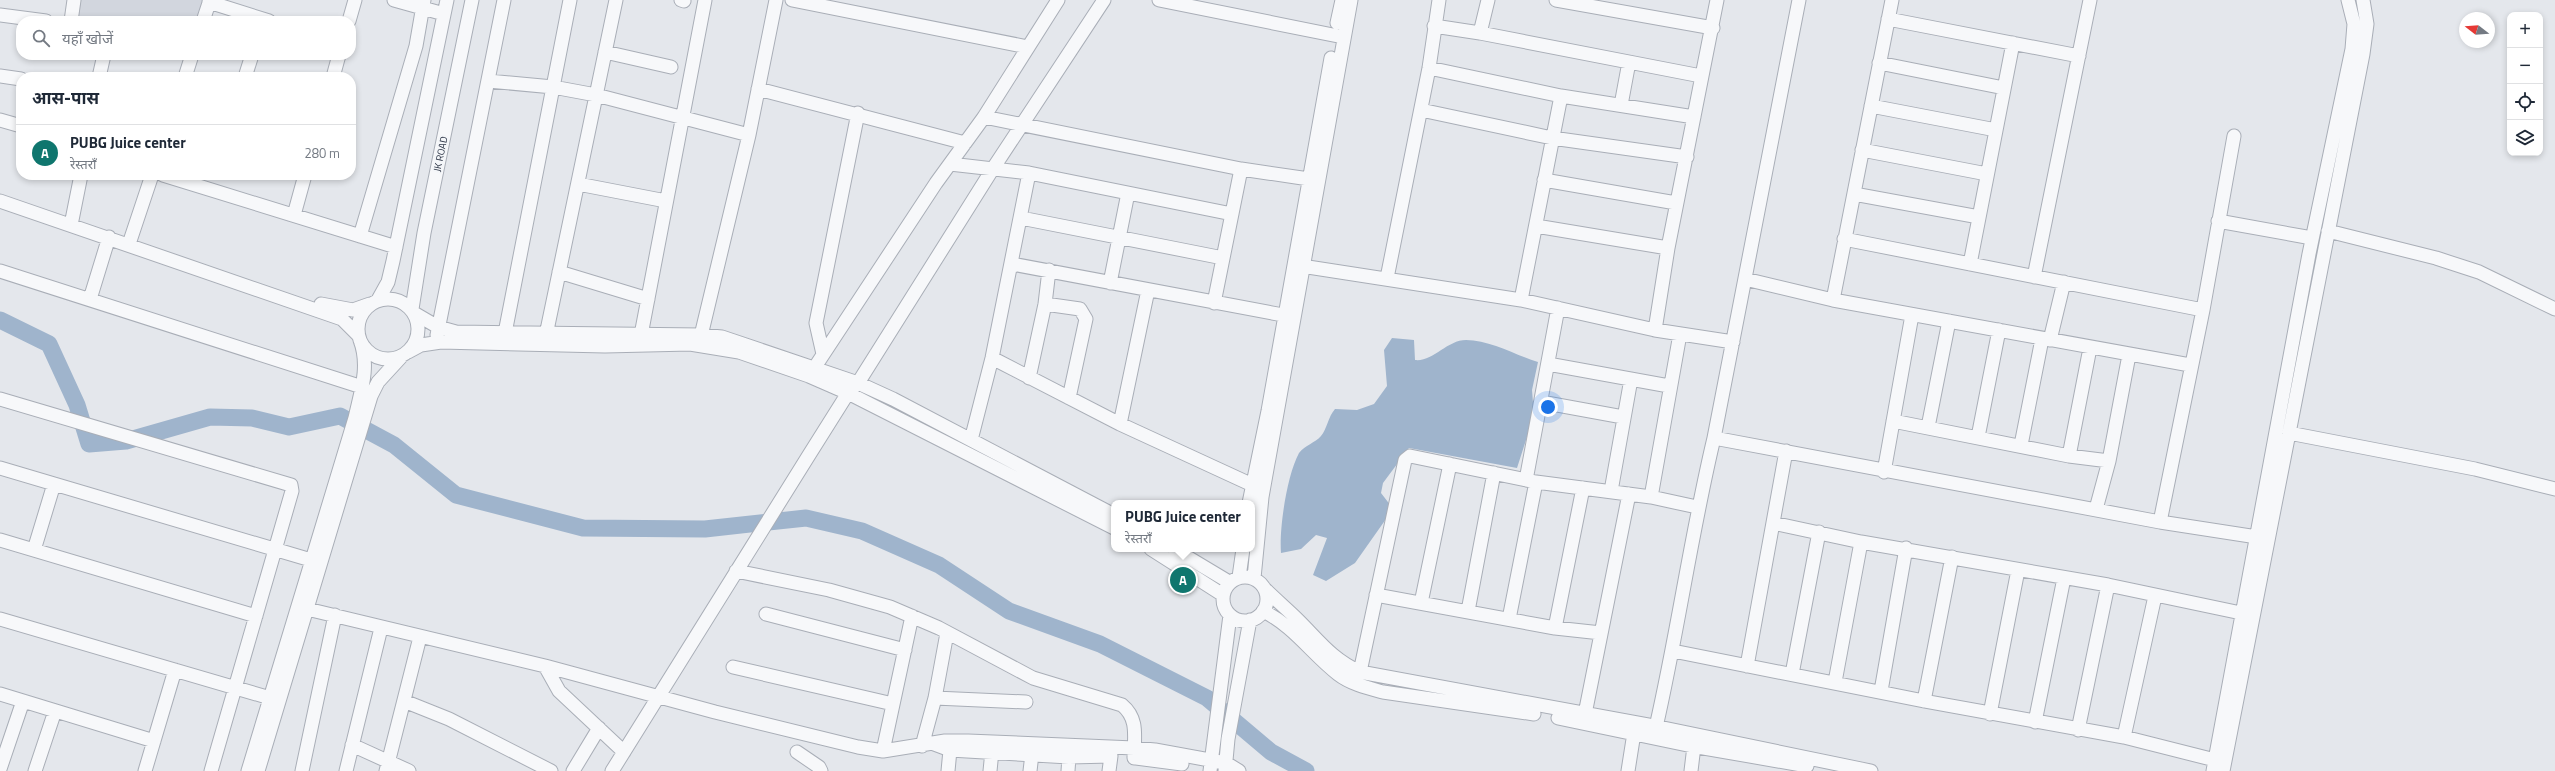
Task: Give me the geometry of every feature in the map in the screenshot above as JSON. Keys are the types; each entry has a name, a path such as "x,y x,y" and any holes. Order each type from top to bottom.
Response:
{"street":[{"path":"72,16 74,0"},
{"path":"350,16 355,0"},
{"path":"394,0 423,4 444,14"},
{"path":"360,418 365,359 359,338 360,317 375,301 388,282 447,0"},
{"name":"JK ROAD","path":"413,311 422,241 472,0"},
{"path":"435,342 504,0"},
{"path":"505,334 570,0"},
{"path":"546,335 616,0"},
{"path":"641,335 705,0"},
{"path":"700,340 749,135 776,0"},
{"path":"792,0 1028,47"},
{"path":"812,371 950,164 984,117 1058,0"},
{"path":"612,771 848,393 858,383 992,170 1104,0"},
{"path":"1160,0 1339,36"},
{"path":"1250,500 1257,487 1298,266 1339,36 1342,0"},
{"path":"1255,548 1257,487 1284,315 1298,266 1309,179 1339,36 1351,0"},
{"path":"1387,278 1429,68 1439,0"},
{"path":"1480,32 1488,0"},
{"path":"1556,0 1713,28"},
{"path":"1655,330 1676,203 1687,157 1701,76 1713,28 1717,0"},
{"path":"1656,727 1673,651 1697,507 1714,438 1799,0"},
{"path":"1832,300 1892,0"},
{"path":"2034,277 2090,0"},
{"path":"1673,651 1990,714 2124,737 2214,765 2241,613 2257,537 2312,238 2352,49 2354,24 2348,0"},
{"path":"2223,771 2363,54 2367,24 2363,0"},
{"path":"205,16 210,1 253,16"},
{"path":"360,236 416,46 423,4"},
{"path":"0,15 16,17"},
{"path":"1888,19 2079,56"},
{"path":"1434,26 1480,32 1701,76"},
{"path":"1970,264 2013,43"},
{"path":"605,52 671,67"},
{"path":"100,72 103,60"},
{"path":"187,72 190,60"},
{"path":"249,72 251,60"},
{"path":"334,72 338,60"},
{"path":"1621,105 1629,62"},
{"path":"1879,63 2004,88"},
{"path":"1429,68 1561,96 1694,117"},
{"path":"0,76 16,78"},
{"path":"488,81 553,87 596,95 682,119 749,135"},
{"path":"758,89 858,113 965,143"},
{"path":"1521,300 1561,96"},
{"path":"1871,106 1996,130"},
{"path":"1421,110 1552,138 1687,157"},
{"path":"823,354 816,322 858,113"},
{"path":"984,117 1241,169 1309,179"},
{"path":"0,120 16,125"},
{"path":"2160,522 2190,365 2203,310 2234,136"},
{"path":"1862,150 1987,174"},
{"path":"950,164 1029,174 1232,214"},
{"path":"1214,303 1241,169"},
{"path":"971,440 992,358 1029,174"},
{"path":"71,224 80,180"},
{"path":"129,244 150,180"},
{"path":"179,180 396,247"},
{"path":"294,215 304,180"},
{"path":"1544,180 1676,203"},
{"path":"578,184 666,201"},
{"path":"1110,283 1128,193"},
{"path":"1854,194 1979,217"},
{"path":"0,200 278,295 342,319 372,355 392,359 421,345 435,342 605,346 700,340"},
{"path":"1021,218 1223,258"},
{"path":"2218,221 2312,238"},
{"path":"1536,226 1668,248"},
{"path":"2328,231 2436,258 2479,272 2555,309"},
{"path":"90,300 109,237"},
{"path":"1844,240 2203,310"},
{"path":"1012,264 1284,315"},
{"path":"1298,266 1387,278 1521,300 1655,330 1733,342"},
{"path":"1028,378 1045,304 1049,270"},
{"path":"0,271 362,387"},
{"path":"559,272 648,299"},
{"path":"1745,279 1832,300 2190,365"},
{"path":"2021,445 2046,340 2064,282"},
{"path":"1120,424 1148,290"},
{"path":"278,295 353,310 375,301 393,298 400,300 413,311 438,327 456,332 546,335 641,335 700,340 739,352 858,383 971,440 1111,514"},
{"path":"1045,304 1080,309 1086,319 1069,398"},
{"path":"1509,619 1531,481 1541,402 1558,308"},
{"path":"248,771 307,609 329,523 360,418 378,382 418,338 419,329 413,311"},
{"path":"1884,472 1912,315"},
{"path":"1928,427 1949,321"},
{"path":"1978,436 1999,330"},
{"path":"1651,497 1680,334"},
{"path":"2069,456 2090,348"},
{"path":"2096,509 2109,461 2129,355"},
{"path":"992,358 1028,378 1120,424 1257,487"},
{"path":"1548,364 1670,386"},
{"path":"812,371 848,393 1111,526"},
{"path":"1611,491 1631,379"},
{"path":"0,399 287,482 291,485 292,491 276,550 211,771"},
{"path":"1541,402 1624,417"},
{"path":"1893,421 1978,436 2069,456 2109,461"},
{"path":"2289,433 2475,469 2555,489"},
{"path":"1714,438 1786,451 1884,472 2096,509 2160,522 2257,537"},
{"path":"1747,666 1786,451"},
{"path":"1360,672 1405,460 1415,455 1531,481 1651,497 1697,507"},
{"path":"1421,603 1450,464"},
{"path":"0,468 311,560"},
{"path":"1468,611 1494,472"},
{"path":"34,550 54,484"},
{"path":"1555,628 1583,488"},
{"path":"1585,714 1629,494"},
{"path":"258,771 274,699 311,560 329,523"},
{"path":"1773,523 1861,542 1906,548 2018,570 2108,585 2241,613"},
{"path":"1792,674 1819,532"},
{"path":"0,540 256,616"},
{"path":"1835,682 1861,542"},
{"path":"1880,692 1906,548"},
{"path":"1156,552 1223,595"},
{"path":"1180,552 1234,580 1254,578"},
{"path":"1242,552 1234,580 1223,595 1224,606 1230,615 1240,620 1250,620 1264,611 1267,596 1265,589"},
{"path":"1255,552 1254,578 1300,622 1324,649 1340,662 1360,672 1656,727 1872,771"},
{"path":"1924,701 1952,557"},
{"path":"740,566 890,606 948,633 1033,678 1122,705 1132,713 1134,753"},
{"path":"1990,714 2018,570"},
{"path":"2035,722 2064,578"},
{"path":"2078,730 2108,585"},
{"path":"1376,595 1555,628 1600,633"},
{"path":"2124,737 2155,596"},
{"path":"307,609 420,638 545,666 715,712 883,751 928,745 945,741 968,740 1134,753 1153,760 1230,769 1221,738 1225,654 1230,615"},
{"path":"1264,611 1281,619 1338,674 1367,688 1384,692 1528,713 1634,733 1774,766 1833,771"},
{"path":"766,614 905,650"},
{"path":"302,771 335,615"},
{"path":"883,751 912,616"},
{"path":"0,620 274,699"},
{"path":"1211,767 1221,738 1243,654 1250,620"},
{"path":"346,771 381,628"},
{"path":"928,745 935,698 948,633"},
{"path":"387,766 420,638"},
{"path":"545,666 559,691 624,752"},
{"path":"733,667 893,704"},
{"path":"145,771 175,670"},
{"path":"0,694 154,741"},
{"path":"935,698 1026,702"},
{"path":"0,769 23,701"},
{"path":"404,701 449,718 551,771"},
{"path":"35,771 55,711"},
{"path":"573,771 599,728"},
{"path":"1628,771 1634,733"},
{"path":"928,745 950,750 992,751 1069,757 1111,756 1134,753"},
{"path":"352,746 387,766 409,771"},
{"path":"1691,771 1694,746"},
{"path":"948,771 950,750"},
{"path":"990,771 992,751"},
{"path":"797,752 819,767 821,771"},
{"path":"1030,771 1032,754"},
{"path":"1109,771 1111,756"},
{"path":"1068,771 1069,757"}],"shaded area":[{"path":"79,0 204,0 199,16 77,16"}],"water":[{"path":"1392,338 1414,340 1415,360 1428,358 1453,343 1466,340 1484,342 1538,362 1532,390 1534,415 1517,468 1409,448 1383,483 1381,493 1391,506 1386,519 1355,563 1326,581 1313,575 1327,538 1316,535 1301,549 1281,553 1281,530 1291,474 1299,453 1321,436 1335,409 1357,410 1374,404 1387,386 1384,350"}],"waterway":[{"path":"0,320 49,344 77,405 89,444 126,441 210,417 252,418 289,427 340,416 394,445 456,495 583,528 705,529 806,518 862,531 939,565 1009,611 1100,644 1207,698 1271,752 1306,771"}],"place":[{"name":"PUBG Juice center","path":"1183,580"}]}
